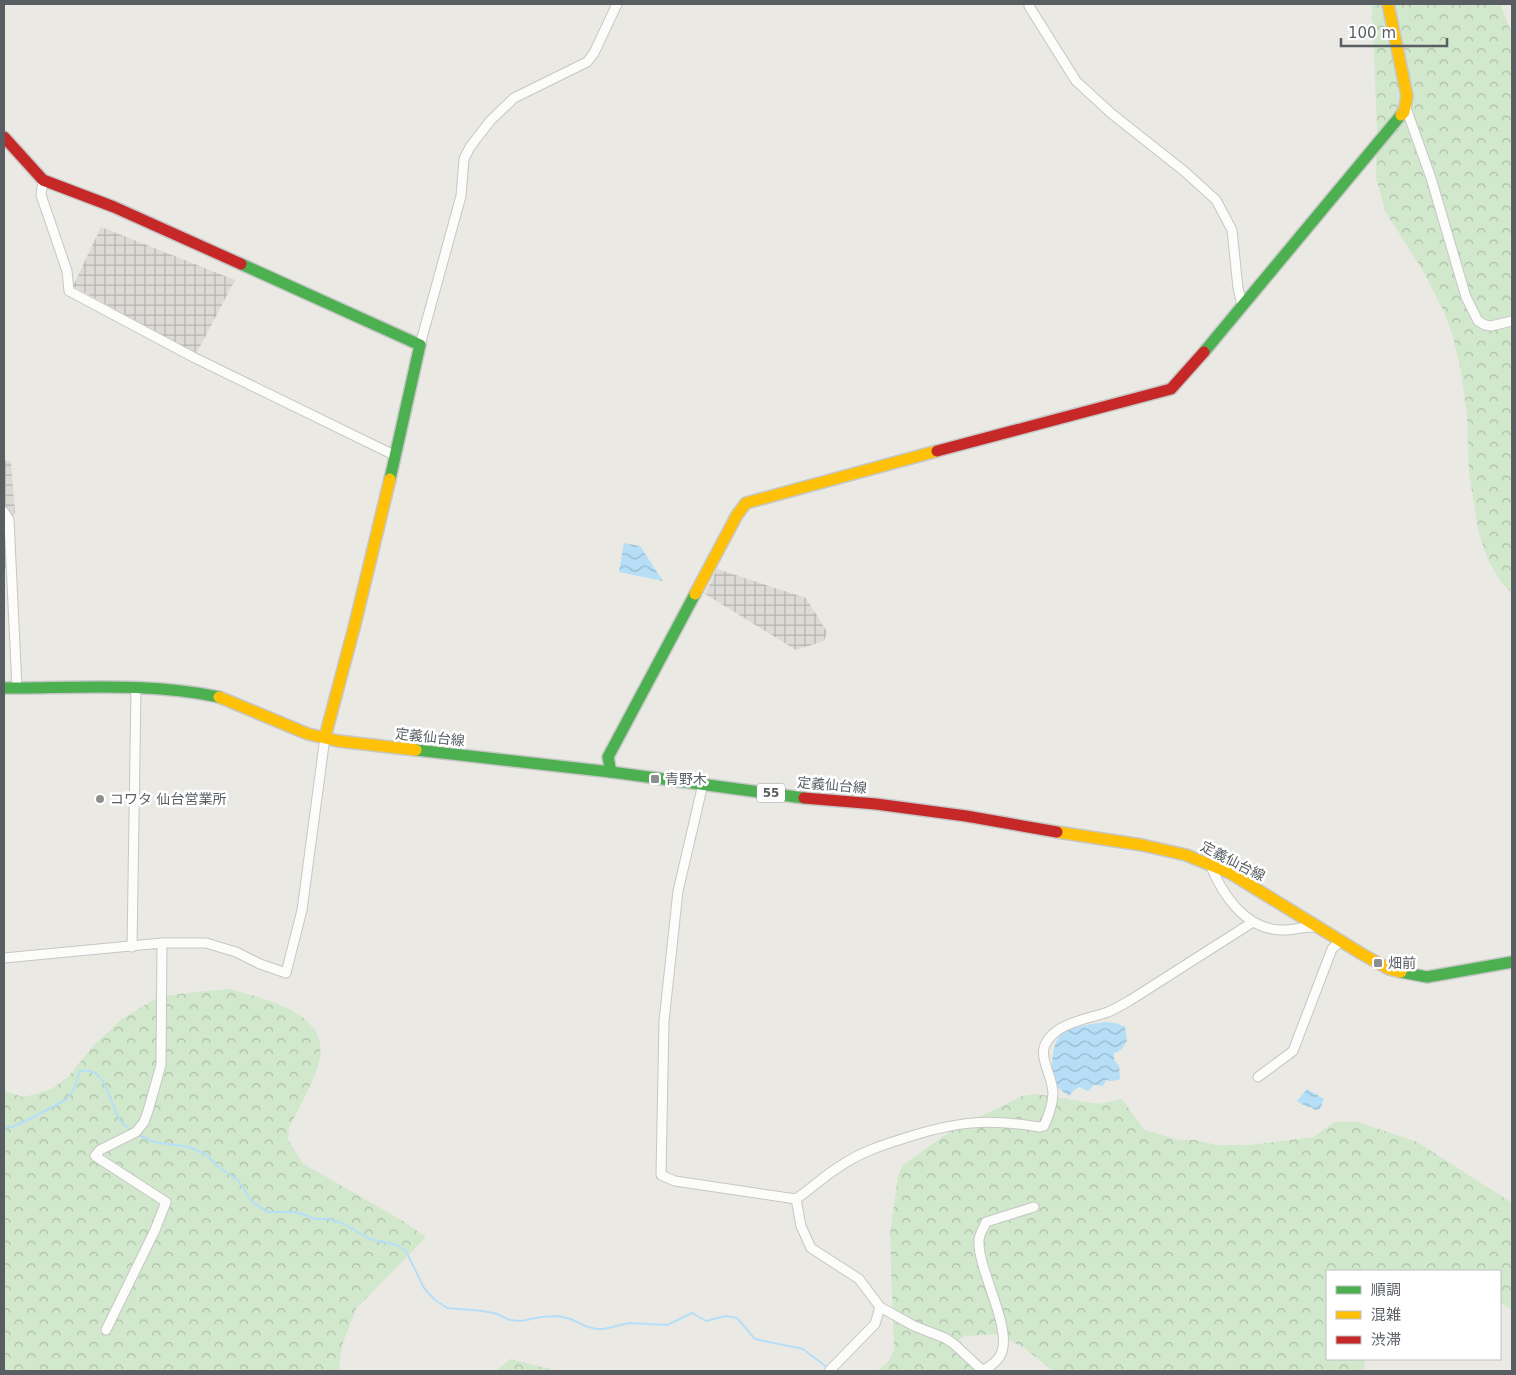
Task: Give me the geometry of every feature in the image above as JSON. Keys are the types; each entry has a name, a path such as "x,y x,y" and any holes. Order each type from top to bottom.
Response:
{"street":[{"path":"4,958 162,943 206,943 236,952 260,964 286,973 302,910 325,737 396,456 420,345 461,196 464,159 470,147 490,121 514,98 587,62 594,53 617,4"},
{"path":"1388,4 1407,96 1406,108 1431,178 1466,297 1478,321 1485,325 1491,326 1512,321"},
{"path":"1029,6 1076,80 1112,114 1184,171 1216,200 1232,230 1238,288 1242,305"},
{"path":"611,772 608,758 737,515 746,503 1171,389 1390,131 1406,108"},
{"path":"4,137 43,180 114,207 420,345"},
{"path":"43,180 41,196 67,271 69,291 193,357 396,456"},
{"path":"4,512 9,520 17,688"},
{"name":"定義仙台線","path":"4,688 190,690 219,697 308,734 338,740 611,772 809,799 876,804 966,816 1089,838 1142,845 1186,855 1230,873 1388,969 1420,976 1437,976 1512,962"},
{"path":"132,947 136,688"},
{"path":"703,784 678,891 664,1021 661,1175 675,1180 796,1199 842,1164 870,1150 937,1128 973,1122 1044,1126 1053,1099 1053,1092 1044,1063 1043,1052 1046,1041 1058,1030 1081,1019 1107,1012 1129,1002 1253,922"},
{"path":"1210,864 1225,894 1253,922 1267,928 1280,930 1291,930 1303,926 1318,927"},
{"path":"1258,1077 1294,1051 1332,949 1340,941"},
{"path":"106,1330 155,1230 166,1202 95,1156 100,1150 136,1132 144,1122 148,1111 161,1065 162,943"},
{"path":"796,1199 801,1226 811,1248 859,1280 880,1307 914,1326 945,1338 954,1344 982,1371 994,1363 1001,1355 1003,1341 1001,1322 979,1250 980,1234 986,1222 1034,1207"},
{"path":"830,1370 875,1324 880,1307"}],"shaded area":[{"path":"101,227 235,280 196,354 73,286"},
{"path":"4,460 11,462 15,513 5,523 7,568 4,567"},
{"path":"717,569 806,598 827,632 824,641 796,650 705,594"}],"green space":[{"path":"1372,4 1500,4 1512,34 1512,593 1501,582 1489,562 1479,534 1469,473 1467,415 1461,371 1453,337 1444,312 1422,269 1386,213 1376,177 1377,130"},
{"path":"229,989 262,998 295,1012 308,1022 317,1034 321,1050 317,1069 289,1128 288,1139 302,1163 401,1220 426,1237 356,1309 343,1342 340,1371 4,1371 4,1091 23,1097 52,1089 69,1076 93,1046 122,1019 158,997"},
{"path":"1036,1094 1099,1104 1122,1099 1144,1130 1179,1140 1195,1140 1217,1145 1249,1145 1314,1137 1334,1122 1358,1122 1417,1142 1512,1203 1512,1310 1501,1304 1501,1270 1326,1270 1326,1360 1365,1360 1364,1368 1360,1371 1053,1371 1023,1347 996,1334 966,1336 959,1339 980,1371 878,1371 888,1362 894,1350 890,1235 898,1176 903,1165 951,1131 1022,1096"},
{"path":"510,1359 558,1371 496,1371"}],"water":[{"path":"624,543 640,546 663,581 619,572"},
{"path":"1106,1022 1116,1023 1125,1027 1127,1041 1121,1050 1114,1053 1114,1059 1119,1066 1120,1079 1106,1080 1103,1086 1094,1085 1088,1091 1079,1087 1069,1096 1054,1081 1052,1060 1058,1039 1061,1034 1070,1029"},
{"path":"1307,1089 1324,1099 1320,1109 1314,1110 1312,1107 1307,1107 1297,1101"}],"waterway":[{"path":"4,1128 12,1127 30,1119 67,1099 74,1089 80,1071 89,1071 97,1074 102,1080 121,1121 133,1131"},
{"path":"139,1135 154,1142 189,1147 207,1155 217,1166 238,1180 252,1202 268,1212 296,1212 316,1219 328,1219 342,1223 370,1239 397,1245 406,1251 424,1288 434,1299 447,1308 483,1311 497,1314 510,1320 521,1321 558,1316 596,1329 629,1323 667,1325 692,1313 706,1321 725,1316 737,1318 755,1339 803,1349 828,1368"}],"traffic: fast":[{"path":"1204,352 1401,115"},
{"path":"241,264 420,345 390,479"},
{"path":"611,772 608,757 695,594"},
{"path":"4,688 166,689 219,697"},
{"path":"416,750 611,772 804,798"},
{"path":"1401,972 1427,977 1512,962"}],"traffic: slow":[{"path":"1388,4 1407,96 1404,112 1401,115"},
{"path":"695,594 737,515 746,503 937,451"},
{"path":"325,737 390,479"},
{"path":"219,697 308,734 338,741 416,750"},
{"path":"1057,832 1142,845 1186,855 1230,873 1362,954 1389,969 1401,972"}],"traffic: jam":[{"path":"4,137 43,180 114,207 241,264"},
{"path":"937,451 1171,389 1204,352"},
{"path":"804,798 876,804 966,816 1057,832"}],"place":[{"name":"青野木","path":"655,779"},
{"name":"コワタ 仙台営業所","path":"100,799"},
{"name":"畑前","path":"1378,963"}]}
